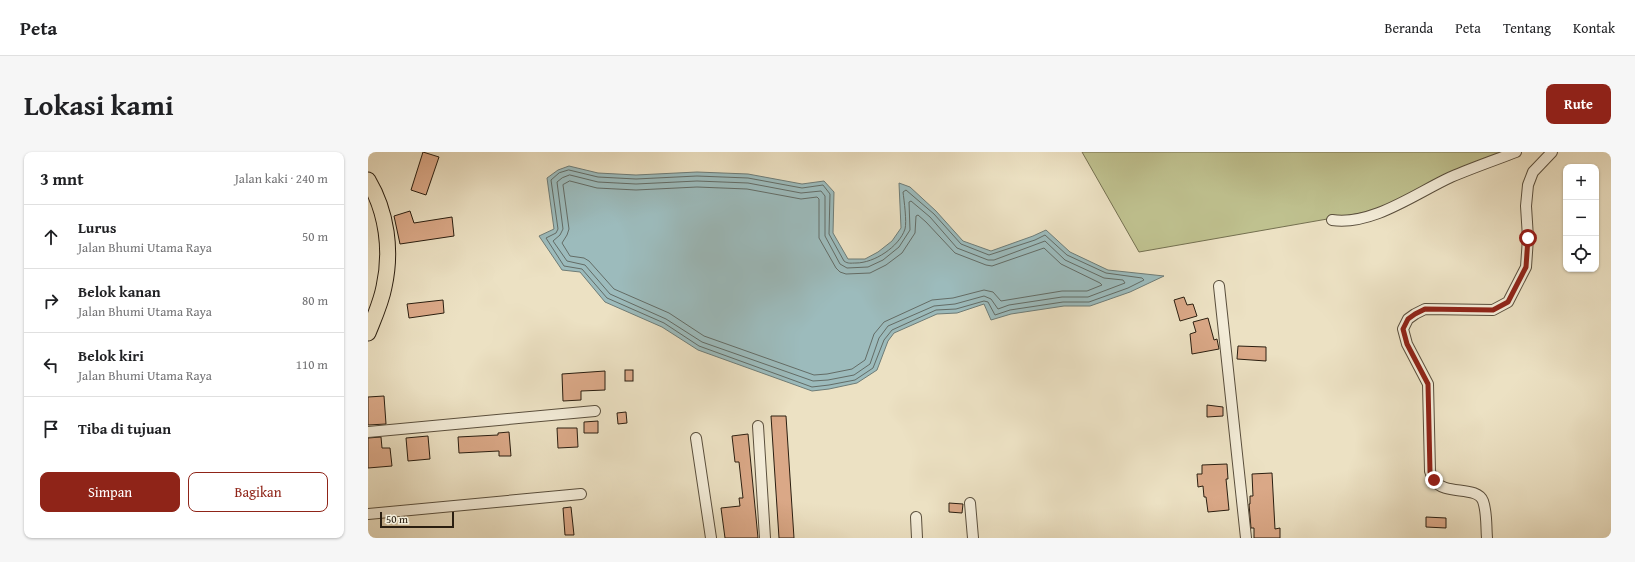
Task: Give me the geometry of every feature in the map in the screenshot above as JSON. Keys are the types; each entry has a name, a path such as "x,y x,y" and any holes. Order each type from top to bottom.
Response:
{"main road":[{"path":"368,180 379,202 387,238 384,287 368,333"}],"street":[{"path":"1332,220 1341,221 1368,216 1393,206 1451,177 1516,152"},
{"path":"1487,538 1484,502 1480,496 1468,492 1444,488 1434,480 1430,472 1428,384 1407,344 1403,329 1408,319 1425,309 1493,310 1508,302 1526,267 1528,238 1526,206 1528,185 1534,172 1552,152"},
{"path":"1219,286 1246,538"},
{"path":"368,432 595,411"},
{"path":"758,426 766,538"},
{"path":"696,438 711,538"},
{"path":"368,514 581,494"},
{"path":"970,503 973,538"},
{"path":"916,517 917,538"}],"green space":[{"path":"1082,152 1506,152 1373,211 1139,252"}],"water":[{"path":"569,166 598,173 636,175 697,172 748,174 802,184 824,181 834,192 833,233 848,259 865,259 878,252 892,241 901,228 899,183 910,187 936,211 963,241 991,251 1046,230 1070,252 1108,270 1164,276 1130,292 1090,306 1064,306 1011,314 991,320 984,304 957,313 937,314 894,333 888,341 877,370 857,383 812,391 698,350 662,327 605,302 580,272 562,270 539,236 554,229 547,178 558,170"}],"building":[{"path":"423,152 439,157 426,195 411,190"},
{"path":"410,211 414,223 452,217 454,236 400,244 394,216"},
{"path":"1184,297 1187,305 1193,304 1197,316 1180,321 1174,300"},
{"path":"443,300 444,313 409,318 407,304"},
{"path":"1208,318 1214,340 1217,339 1219,349 1192,354 1190,334 1196,332 1193,322"},
{"path":"1238,346 1266,347 1266,361 1237,359"},
{"path":"625,370 633,370 633,381 625,381"},
{"path":"605,371 605,390 581,391 581,400 563,401 562,374"},
{"path":"384,396 386,424 368,425 368,397"},
{"path":"1207,405 1223,407 1223,416 1207,417"},
{"path":"626,412 627,423 618,424 617,413"},
{"path":"771,416 786,416 794,538 779,538"},
{"path":"598,421 598,433 584,433 584,422"},
{"path":"557,428 577,428 578,447 558,448"},
{"path":"509,432 511,456 499,456 499,451 459,453 458,437 498,435 498,433"},
{"path":"748,434 758,538 725,538 721,508 740,506 739,498 743,498 739,462 735,462 732,436"},
{"path":"428,436 430,459 408,461 406,438"},
{"path":"381,437 382,448 390,448 392,466 368,468 368,438"},
{"path":"1227,464 1228,479 1226,479 1229,510 1208,512 1203,486 1198,487 1197,474 1202,474 1202,465"},
{"path":"1272,473 1275,529 1280,528 1280,538 1254,538 1254,528 1251,528 1249,504 1250,496 1253,496 1252,474"},
{"path":"949,503 963,504 962,513 949,512"},
{"path":"571,507 574,535 565,535 563,508"},
{"path":"1426,517 1446,518 1446,528 1426,527"}],"route":[{"path":"1434,480 1430,472 1430,399 1428,384 1407,344 1403,329 1408,319 1425,309 1436,308 1479,311 1493,310 1508,302 1526,267 1528,238"}]}
